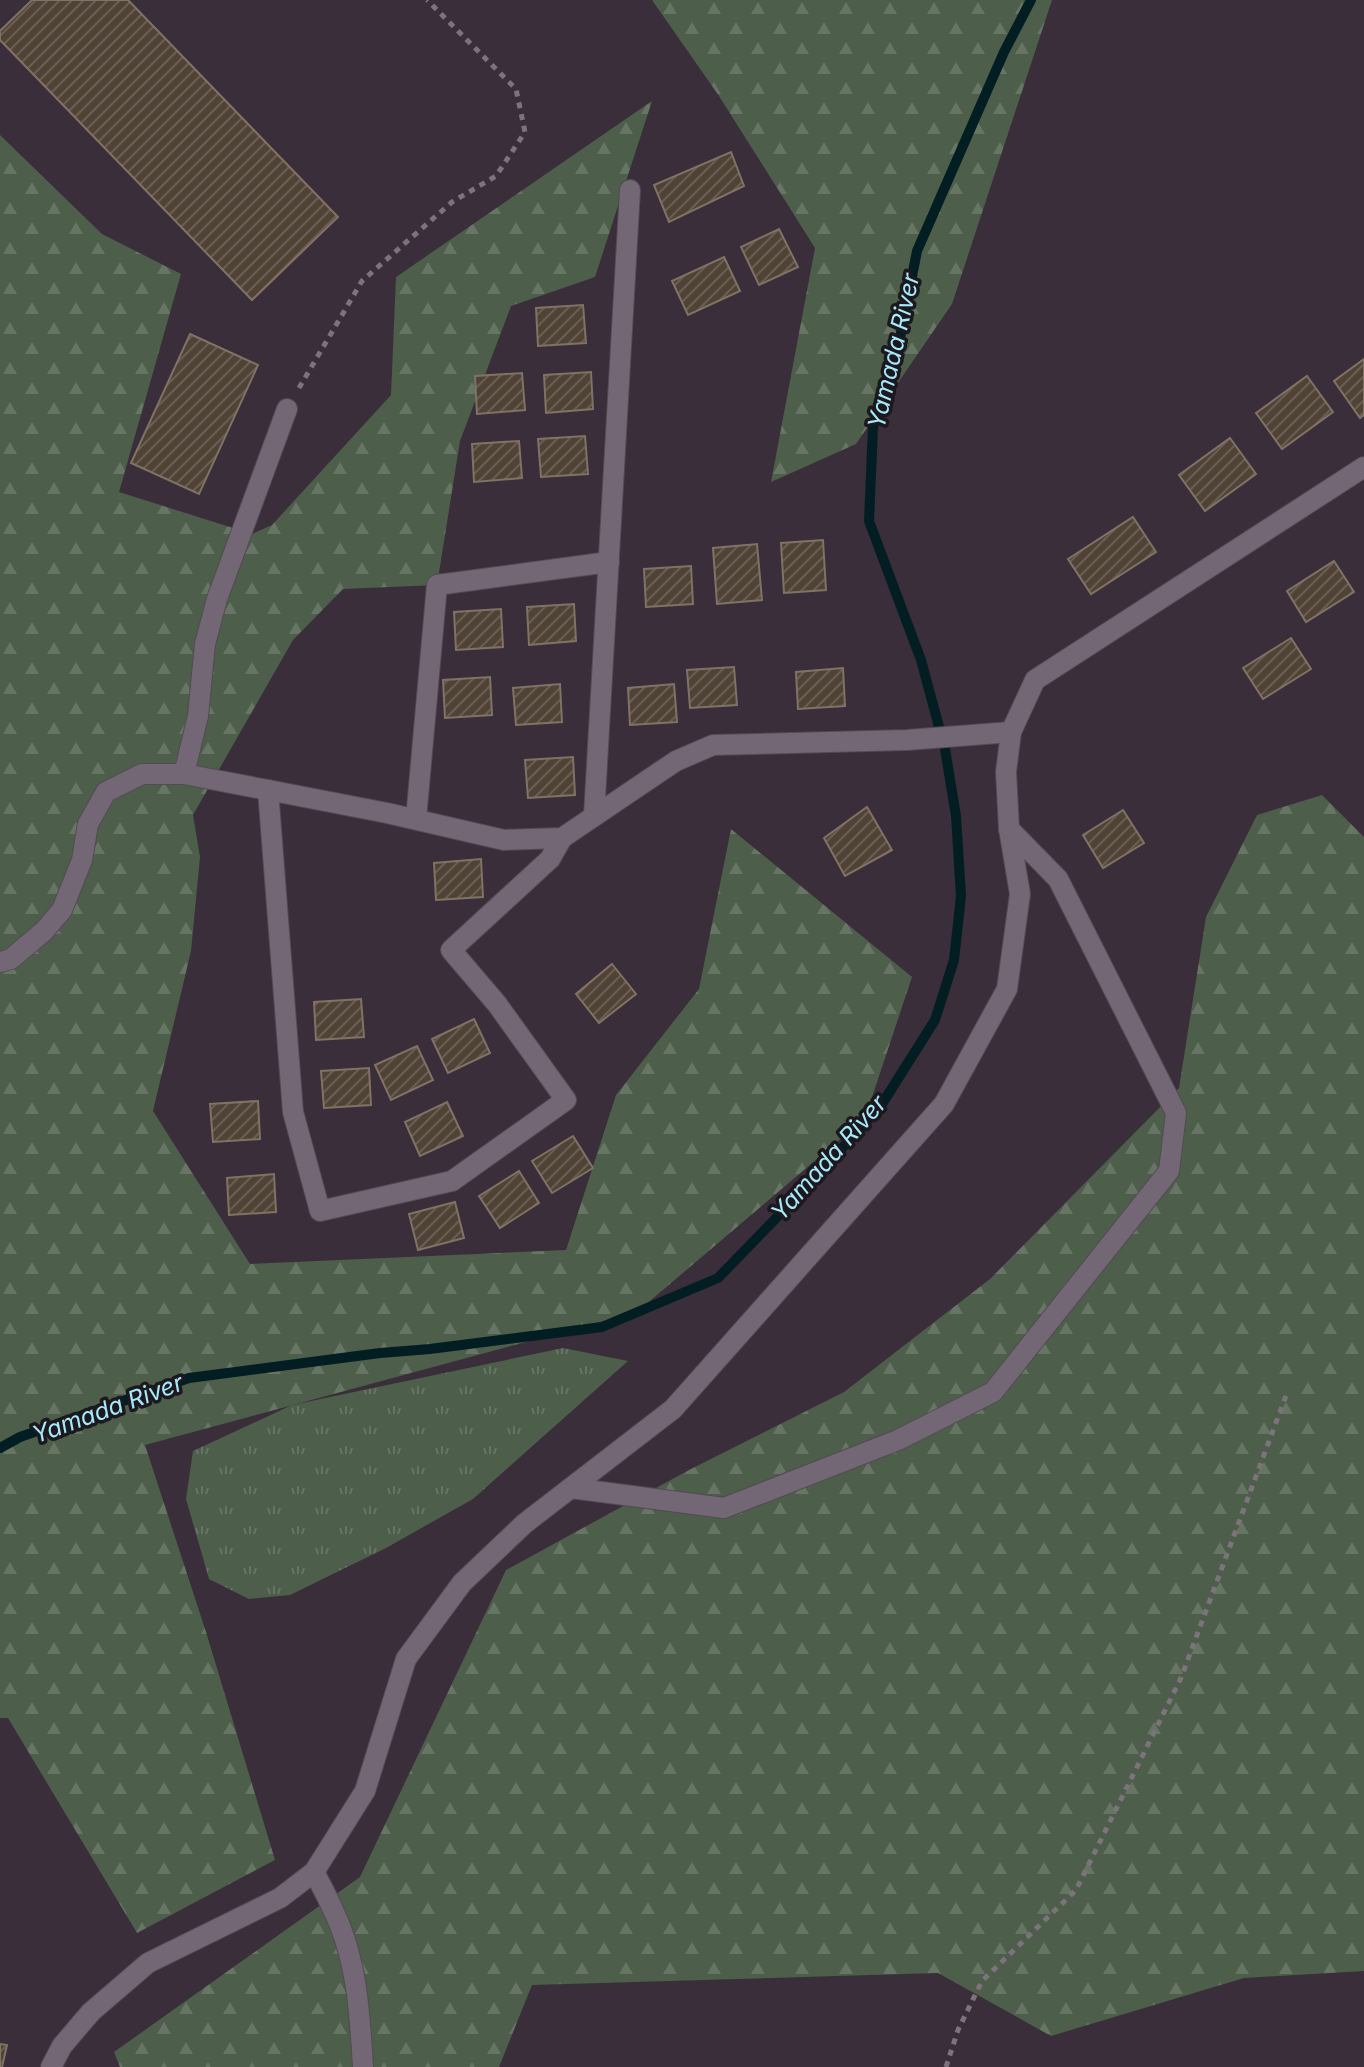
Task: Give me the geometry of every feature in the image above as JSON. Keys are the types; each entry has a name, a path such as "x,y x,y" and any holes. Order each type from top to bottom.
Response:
{"street":[{"path":"594,816 630,190"},
{"path":"184,774 198,716 205,644 217,599 287,409"},
{"path":"51,2067 62,2046 91,2012 148,1963 280,1898 314,1872 365,1791 406,1659 462,1583 524,1524 673,1409 944,1104 1007,989 1020,894 1009,829 1006,772 1011,732 1035,680 1364,467"},
{"path":"416,819 437,585 609,562"},
{"path":"268,790 293,1112 320,1211 452,1181 566,1100 497,1004 451,950 550,859 562,838 676,761 713,745 907,740 1011,732"},
{"path":"0,962 11,959 44,931 62,910 82,860 88,824 106,792 142,774 184,774 416,819 504,840 562,838"},
{"path":"571,1488 724,1508 898,1440 993,1392 1169,1171 1176,1113 1058,879 1009,829"},
{"path":"314,1872 335,1914 349,1953 359,2010 363,2067"}],"path":[{"path":"287,409 362,281 452,202 496,176 525,132 516,89 427,0"},
{"path":"946,2067 958,2030 982,1981 1076,1890 1181,1678 1287,1393"}],"green space":[{"path":"652,0 1052,0 952,304 856,444 771,482 815,248 719,96"},
{"path":"652,101 595,277 511,306 460,441 437,585 343,589 293,640 193,815 200,857 191,951 153,1111 250,1264 566,1250 616,1095 699,989 731,829 912,977 865,1118 637,1312 145,1445 275,1860 137,1933 8,1718 0,1718 0,135 102,234 181,274 119,492 252,534 272,525 391,395 396,277"},
{"path":"1322,795 1364,837 1364,1971 1244,1978 1051,2036 938,1973 532,1985 499,2067 120,2067 114,2052 360,1877 506,1570 689,1470 844,1392 990,1279 1179,1088 1206,917 1257,815"},
{"path":"563,1348 628,1361 473,1499 386,1548 290,1595 249,1599 209,1579 186,1499 193,1451 292,1405"}],"building":[{"path":"32,0 128,0 338,217 252,300 0,40 0,31"},
{"path":"731,152 744,186 669,222 654,185"},
{"path":"779,229 798,267 759,285 741,247"},
{"path":"724,257 740,291 688,315 672,281"},
{"path":"583,305 586,343 538,346 536,308"},
{"path":"190,334 258,365 199,494 131,463"},
{"path":"1364,359 1364,415 1360,418 1334,381"},
{"path":"591,372 593,409 546,413 544,375"},
{"path":"522,373 525,410 477,414 475,376"},
{"path":"1307,376 1333,412 1282,449 1256,413"},
{"path":"585,436 588,474 541,477 538,439"},
{"path":"1230,438 1256,474 1205,511 1179,475"},
{"path":"519,441 522,478 474,482 472,444"},
{"path":"1133,517 1156,552 1091,594 1068,559"},
{"path":"823,540 826,590 784,593 781,543"},
{"path":"757,544 762,600 717,604 713,548"},
{"path":"1334,561 1354,592 1306,622 1287,591"},
{"path":"691,566 693,604 646,607 644,569"},
{"path":"574,604 576,641 529,645 527,607"},
{"path":"501,609 503,647 456,650 454,612"},
{"path":"1291,638 1311,669 1263,699 1243,668"},
{"path":"734,667 737,705 690,708 687,670"},
{"path":"843,668 845,706 798,709 796,672"},
{"path":"490,677 492,715 445,718 443,680"},
{"path":"560,684 562,722 516,725 513,688"},
{"path":"674,684 677,722 630,725 628,688"},
{"path":"573,757 575,795 528,798 525,760"},
{"path":"867,807 892,850 845,876 824,838"},
{"path":"1123,810 1144,843 1103,868 1083,835"},
{"path":"481,859 483,897 436,900 434,863"},
{"path":"612,964 636,994 599,1023 576,994"},
{"path":"361,999 364,1037 316,1040 314,1002"},
{"path":"474,1019 490,1053 448,1073 432,1039"},
{"path":"417,1046 433,1080 391,1100 375,1065"},
{"path":"369,1068 371,1105 324,1108 321,1071"},
{"path":"258,1101 260,1139 213,1142 210,1104"},
{"path":"447,1102 463,1136 420,1156 405,1122"},
{"path":"573,1136 593,1168 552,1193 532,1161"},
{"path":"519,1171 539,1203 500,1228 479,1196"},
{"path":"274,1174 276,1212 229,1215 227,1178"},
{"path":"455,1202 464,1238 418,1250 409,1214"},
{"path":"0,2044 7,2045 2,2067 0,2067"}],"waterway":[{"name":"Yamada River","path":"0,1448 20,1437 189,1378 602,1327 718,1278 882,1104 935,1020 954,960 961,896 956,816 945,749 921,660 869,521 873,427 892,379 917,251 1004,52 1031,0"}]}
